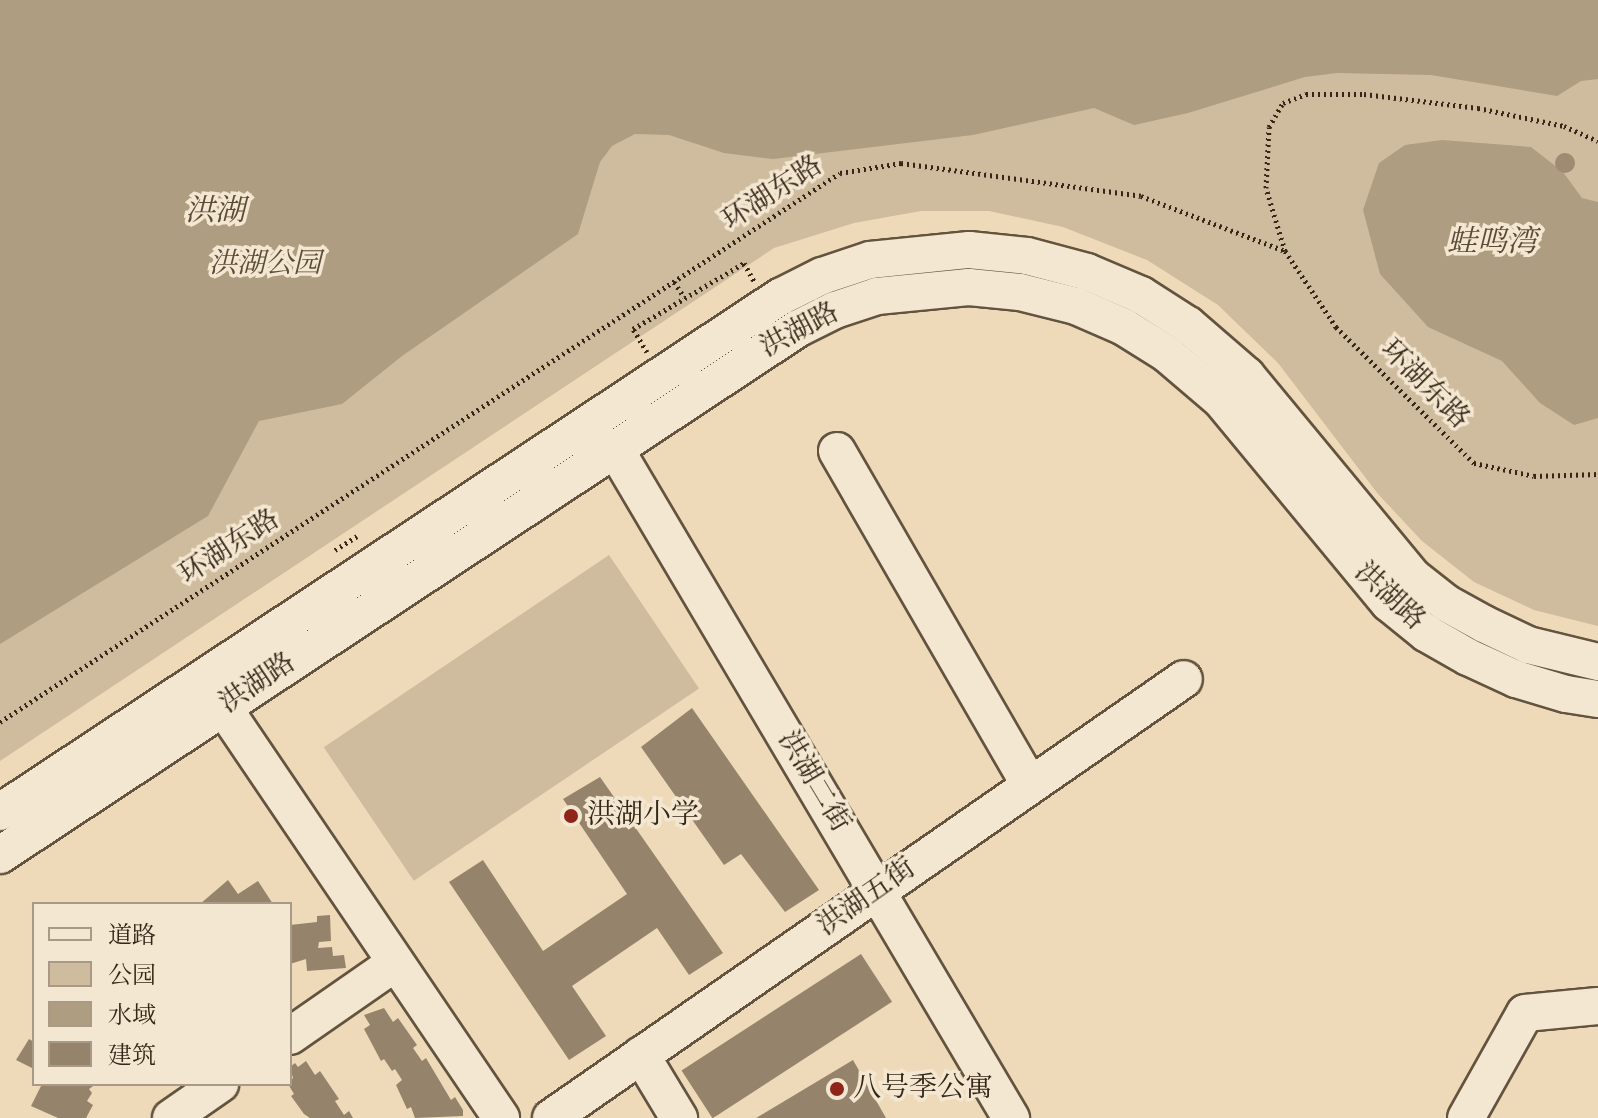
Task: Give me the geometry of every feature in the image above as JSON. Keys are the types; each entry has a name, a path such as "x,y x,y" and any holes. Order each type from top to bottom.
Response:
{"street":[{"name":"洪湖路","path":"0,812 780,297 822,276 870,260 969,250 1027,256 1087,272 1141,295 1188,325 1246,375 1413,577 1446,603 1495,630 1528,645 1598,662"},
{"name":"洪湖路","path":"0,855 735,366 835,310 877,296 969,287 1020,292 1076,306 1124,327 1167,354 1221,400 1275,462 1356,568 1389,603 1426,633 1516,679 1566,694 1598,699"},
{"name":"洪湖二街","path":"614,447 1011,1118"},
{"path":"837,451 1030,785"},
{"name":"洪湖五街","path":"551,1118 1184,679"},
{"path":"223,707 501,1118"},
{"path":"292,1035 395,963"},
{"path":"1466,1118 1525,1013 1598,1006"},
{"path":"641,1055 679,1118"},
{"path":"171,1118 217,1086"}],"path":[{"path":"1285,251 1266,188 1269,127 1283,103 1306,94 1364,94 1478,108 1564,126 1598,141"},
{"name":"环湖东路","path":"0,722 840,173 901,163 1141,196 1285,251 1336,327 1474,463 1534,476 1598,474"},
{"path":"648,353 633,329 744,263 755,283"},
{"path":"674,282 684,297"}],"green space":[{"name":"洪湖公园","path":"0,0 1598,0 1598,626 1534,610 1474,582 1422,541 1378,494 1278,363 1218,305 1147,260 1063,227 989,211 921,211 854,223 774,248 0,761"},
{"path":"609,555 699,688 414,881 324,747"}],"water":[{"name":"洪湖","path":"0,0 1598,0 1598,79 1581,81 1557,96 1431,75 1337,73 1305,77 1188,113 1134,125 1094,108 973,135 773,159 724,153 669,135 635,134 612,146 600,162 578,234 402,356 342,404 259,421 208,516 0,644"},
{"name":"蛙鸣湾","path":"1442,140 1531,147 1563,172 1582,198 1598,202 1598,418 1574,425 1540,403 1502,361 1428,327 1380,274 1363,210 1379,163 1405,145"}],"building":[{"path":"692,708 819,890 785,912 741,854 724,865 641,747"},
{"path":"600,777 723,953 689,975 657,928 572,986 606,1036 569,1060 449,882 483,860 543,951 627,894 563,799"},
{"path":"228,880 238,894 258,881 272,902 202,902"},
{"path":"330,915 331,941 319,942 318,948 332,947 333,956 344,955 346,968 307,971 306,959 292,963 292,925 317,922 317,916"},
{"path":"861,954 892,1002 713,1118 682,1071"},
{"path":"384,1008 393,1022 398,1018 417,1045 413,1048 422,1061 426,1058 451,1100 455,1097 463,1116 415,1118 411,1107 407,1109 396,1085 402,1080 384,1059 381,1061 364,1029 370,1025 364,1015"},
{"path":"29,1039 32,1041 32,1068 16,1060"},
{"name":"八号季公寓","path":"853,1060 886,1118 756,1118"},
{"path":"306,1061 315,1075 320,1071 339,1099 335,1101 344,1115 349,1111 353,1118 310,1118 304,1114 291,1096 294,1094 289,1086 292,1086 292,1065 295,1063 298,1067"},
{"path":"41,1086 93,1086 89,1089 92,1093 87,1101 93,1105 86,1118 58,1118 31,1106"}],"place":[{"name":"洪湖小学","path":"571,816"},
{"name":"八号季公寓","path":"837,1089"}]}
